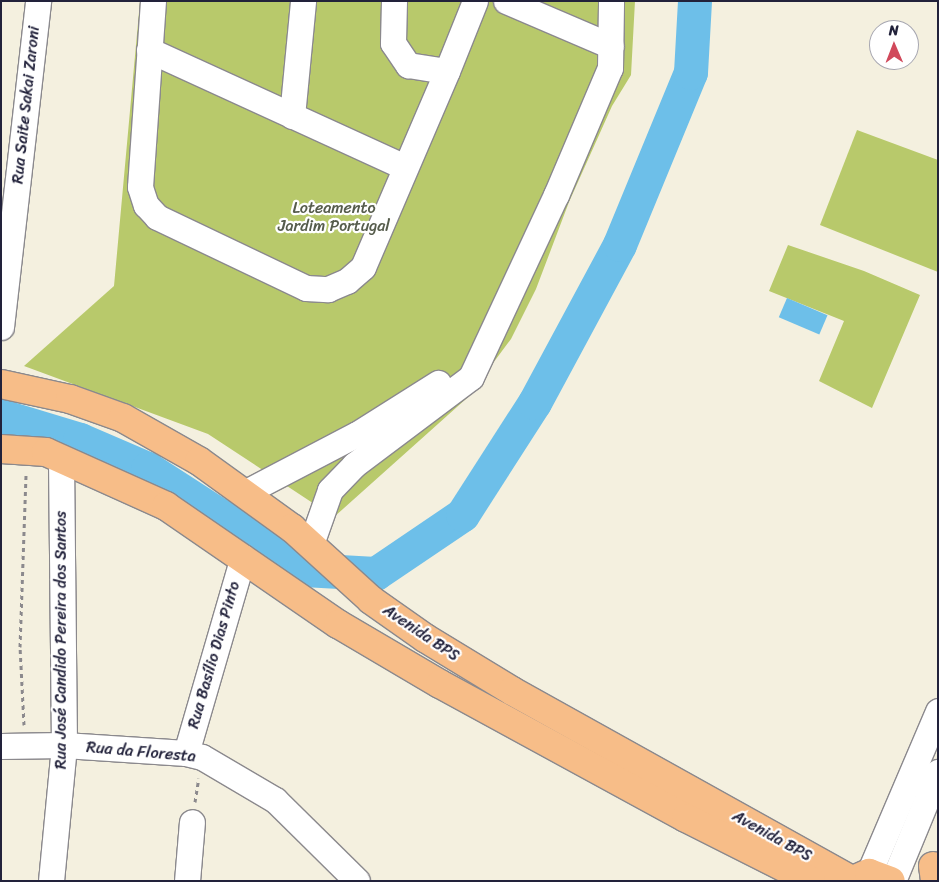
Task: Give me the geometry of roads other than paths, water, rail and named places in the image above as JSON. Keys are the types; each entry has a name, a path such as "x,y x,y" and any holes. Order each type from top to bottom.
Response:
{"main road":[{"name":"Avenida BPS","path":"1,384 70,399 123,418 199,461 318,550 371,600 426,638 512,691 871,879"},
{"name":"Avenida BPS","path":"14,450 46,452 166,506 243,557 338,624 440,684 686,818 811,881"}],"street":[{"name":"Rua Saite Sakai Zaroni","path":"1,328 38,1"},
{"path":"153,1 140,187 146,204 156,217 306,288 328,289 347,281 363,267 474,6 508,2 611,46"},
{"path":"292,116 304,1"},
{"path":"394,1 393,43 408,65 447,71"},
{"path":"318,550 330,490 354,465 471,377 610,68 611,1"},
{"path":"149,50 404,167"},
{"path":"244,493 357,434 462,366 494,328"},
{"name":"Rua José Candido Pereira dos Santos","path":"51,881 64,745 61,458"},
{"path":"302,462 322,471 330,490"},
{"name":"Rua Basílio Dias Pinto","path":"194,755 243,557"},
{"path":"871,879 938,711"},
{"name":"Rua da Floresta","path":"13,746 64,745 194,755 275,800 357,881"},
{"path":"871,879 938,772"},
{"path":"187,881 192,822"}],"water":[{"path":"787,298 828,315 819,335 779,317"}],"waterway":[{"path":"1,416 80,440 148,469 304,570 376,574 463,515 535,403 620,245 691,73 695,1"}],"park label":[{"name":"Loteamento Jardim Portugal","path":"334,217"}]}
